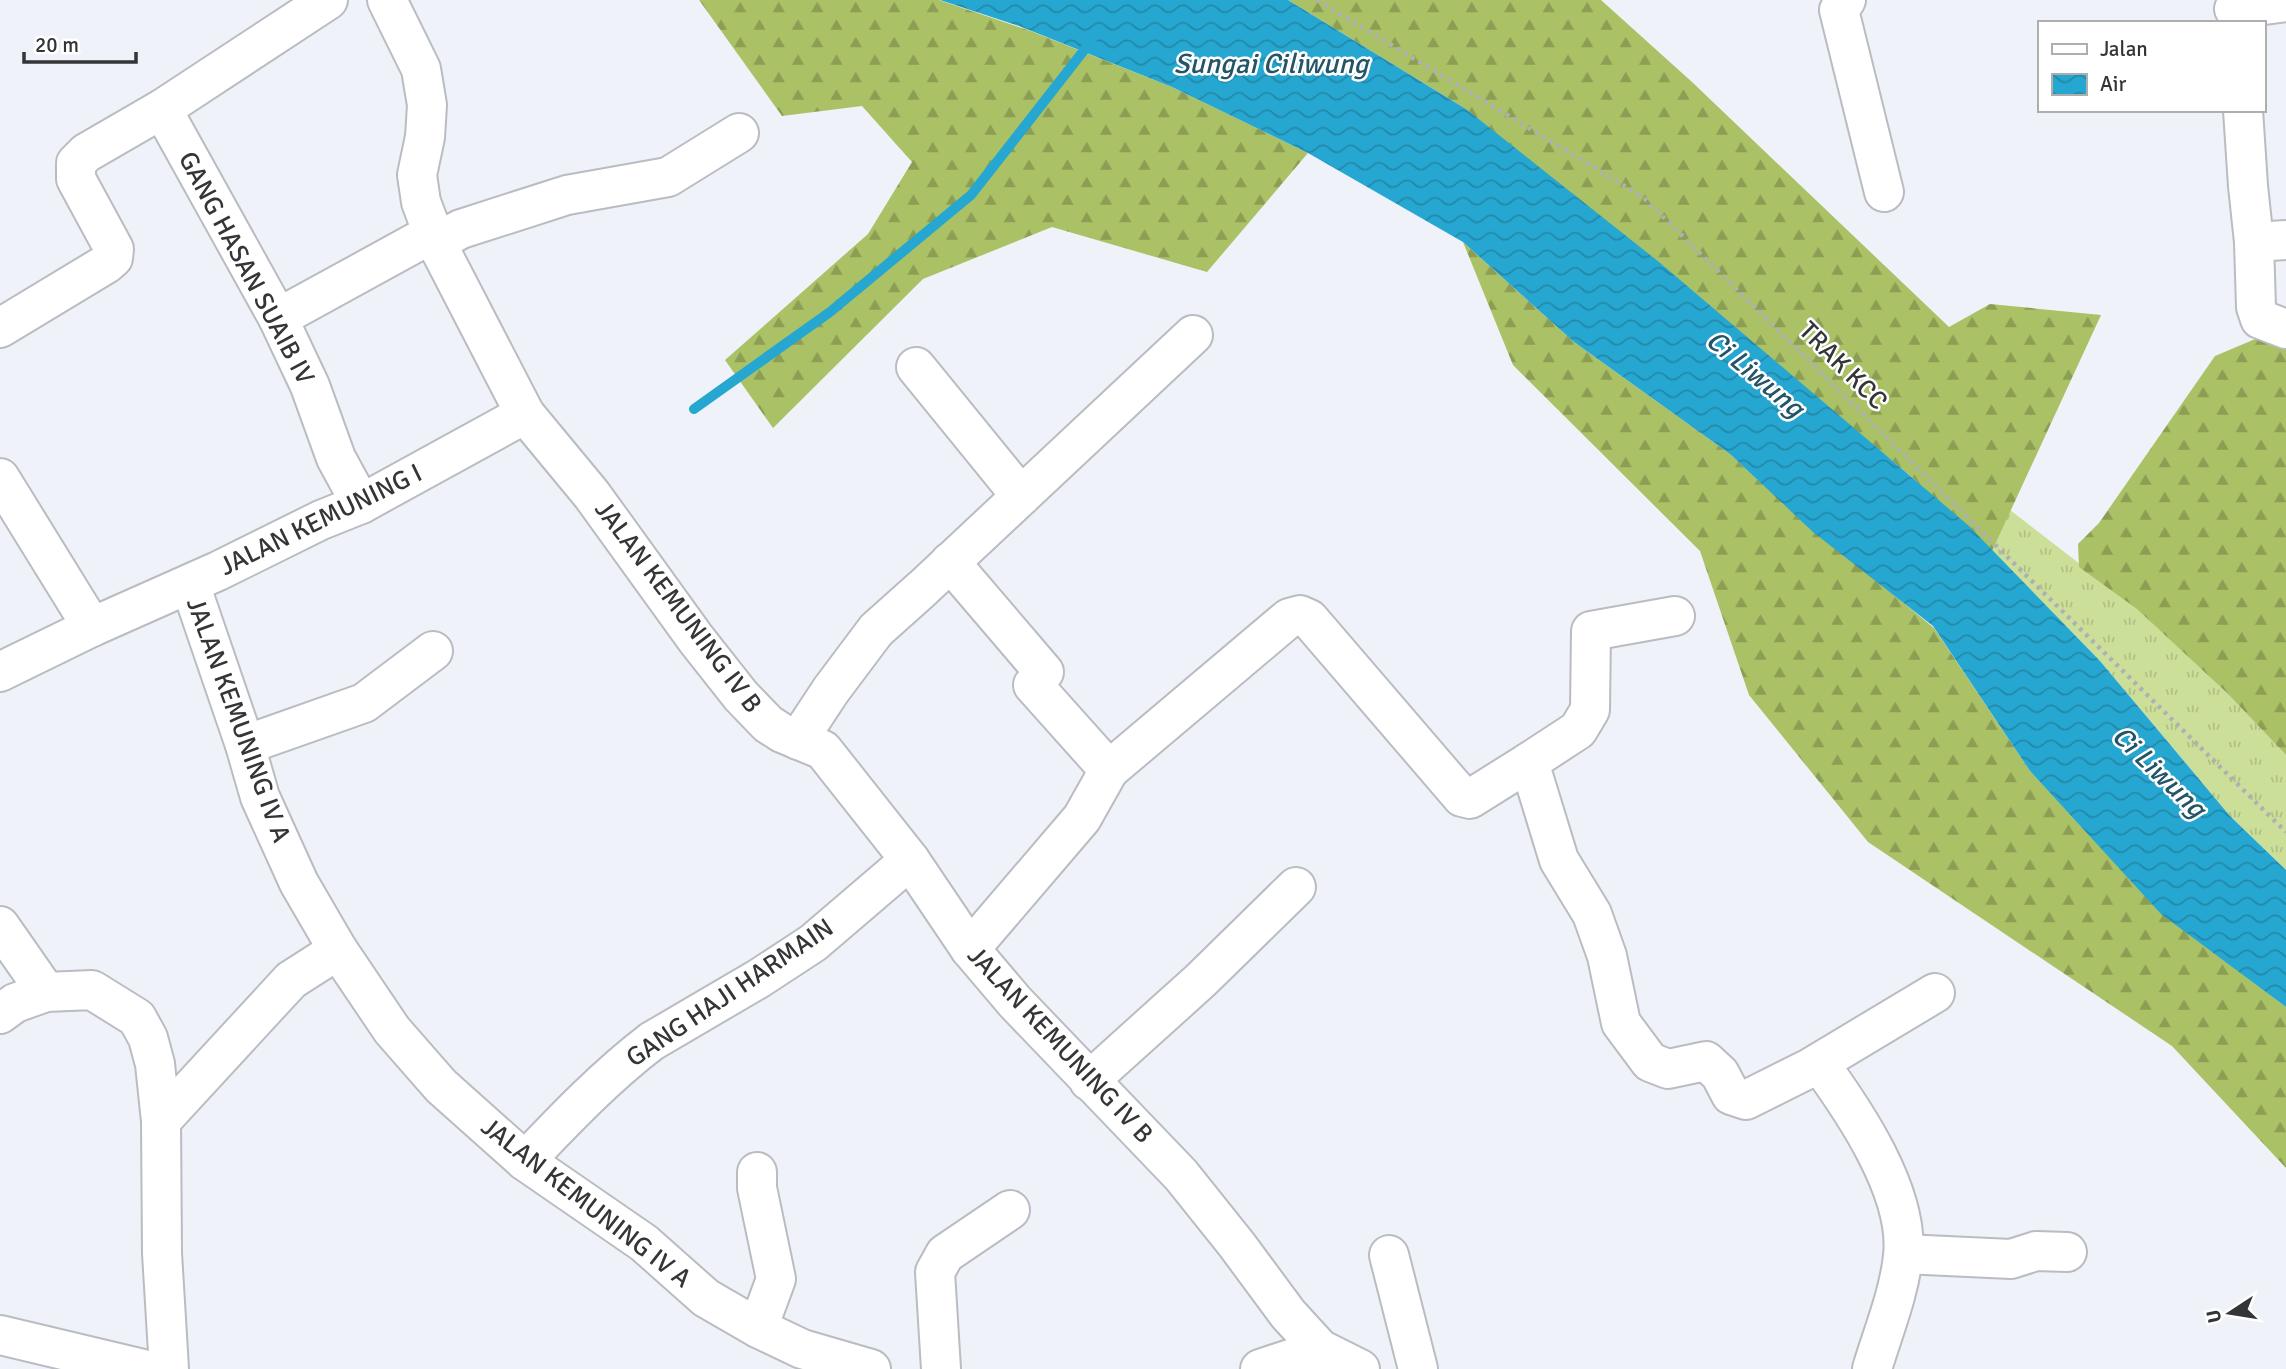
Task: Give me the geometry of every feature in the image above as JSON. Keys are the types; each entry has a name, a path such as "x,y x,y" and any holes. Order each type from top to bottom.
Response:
{"street":[{"path":"0,328 113,258 114,249 76,179 76,163 86,153 162,109 328,0"},
{"name":"JALAN KEMUNING IV B","path":"387,0 421,69 426,116 425,137 417,175 421,202 434,238 525,414 592,495 696,639 741,696 768,724 823,750 910,860 970,949 1089,1082 1181,1175 1288,1314 1320,1349"},
{"path":"1846,0 1839,10 1884,192"},
{"path":"2234,11 2286,2"},
{"name":"GANG HASAN SUAIB IV","path":"162,109 278,318 310,386 336,458 361,504"},
{"path":"2243,112 2248,186 2270,241 2256,307 2260,319 2286,329"},
{"path":"278,318 434,238 567,195 668,177 739,132"},
{"path":"798,740 876,629 1193,335"},
{"path":"916,367 1021,496"},
{"name":"JALAN KEMUNING I","path":"0,672 321,520 361,504 525,414"},
{"path":"0,478 92,627"},
{"path":"950,562 1044,672 1033,685 1109,770"},
{"name":"JALAN KEMUNING IV A","path":"190,584 260,797 299,883 338,950 392,1030 441,1086 525,1161 644,1243 706,1298 758,1328 803,1349 871,1369"},
{"path":"970,949 1082,818 1109,770 1289,618 1300,615 1309,619 1462,797 1471,799 1578,730 1590,710 1591,631 1675,616"},
{"path":"245,745 364,703 433,651"},
{"path":"1530,762 1559,860 1592,914 1607,956 1620,1023 1650,1062 1668,1069 1706,1061 1720,1074 1731,1095 1746,1100 1819,1063 1935,993"},
{"name":"GANG HAJI HARMAIN","path":"525,1161 601,1084 639,1050 813,943 910,860"},
{"path":"1089,1082 1201,980 1296,887"},
{"path":"0,926 46,992"},
{"path":"162,1121 291,980 338,950"},
{"path":"0,1013 15,1003 46,992 92,990 137,1018 148,1038 155,1064 162,1121 162,1253 169,1369"},
{"path":"1819,1063 1870,1140 1887,1177 1900,1223 1904,1254 1894,1301 1872,1369"},
{"path":"757,1172 757,1188 776,1279 758,1328"},
{"path":"941,1369 935,1272 945,1254 1010,1210"},
{"path":"1904,1254 2011,1259 2036,1251 2067,1252"},
{"path":"1389,1255 1418,1369"},
{"path":"0,1335 143,1369"},
{"path":"1260,1369 1320,1349 1360,1369"}],"path":[{"name":"TRAK KCC","path":"1317,0 1643,197 2286,832"}],"green space":[{"path":"699,0 939,0 1028,30 1172,87 1308,153 1207,272 1052,227 923,279 773,428 725,360 868,234 912,162 862,106 782,116"},
{"path":"1288,0 1601,0 1692,82 1949,327 1990,304 2101,315 1992,551 1913,478 1466,109"},
{"path":"1463,242 1574,342 1730,454 1789,509 1934,628 2030,771 2161,913 2286,1007 2286,1168 2172,1046 1868,842 1749,695 1700,551 1513,365"},
{"path":"2286,326 2286,755 2227,693 2137,609 2079,567 2078,544 2099,523 2215,356"},
{"path":"2010,510 2137,608 2227,693 2286,755 2286,870 2230,816 2100,661 1992,551"}],"water":[{"name":"Sungai Ciliwung","path":"940,0 1288,0 1466,109 1659,262 1969,526 2100,661 2230,816 2286,870 2286,1007 2161,914 2030,771 1933,626 1813,532 1730,454 1574,342 1463,242 1308,153 1172,87 1019,26"}],"waterway":[{"path":"694,409 830,312 971,195 1092,40"}],"water label":[{"name":"Ci Liwung","path":"1755,374"},
{"name":"Ci Liwung","path":"2159,772"}]}
